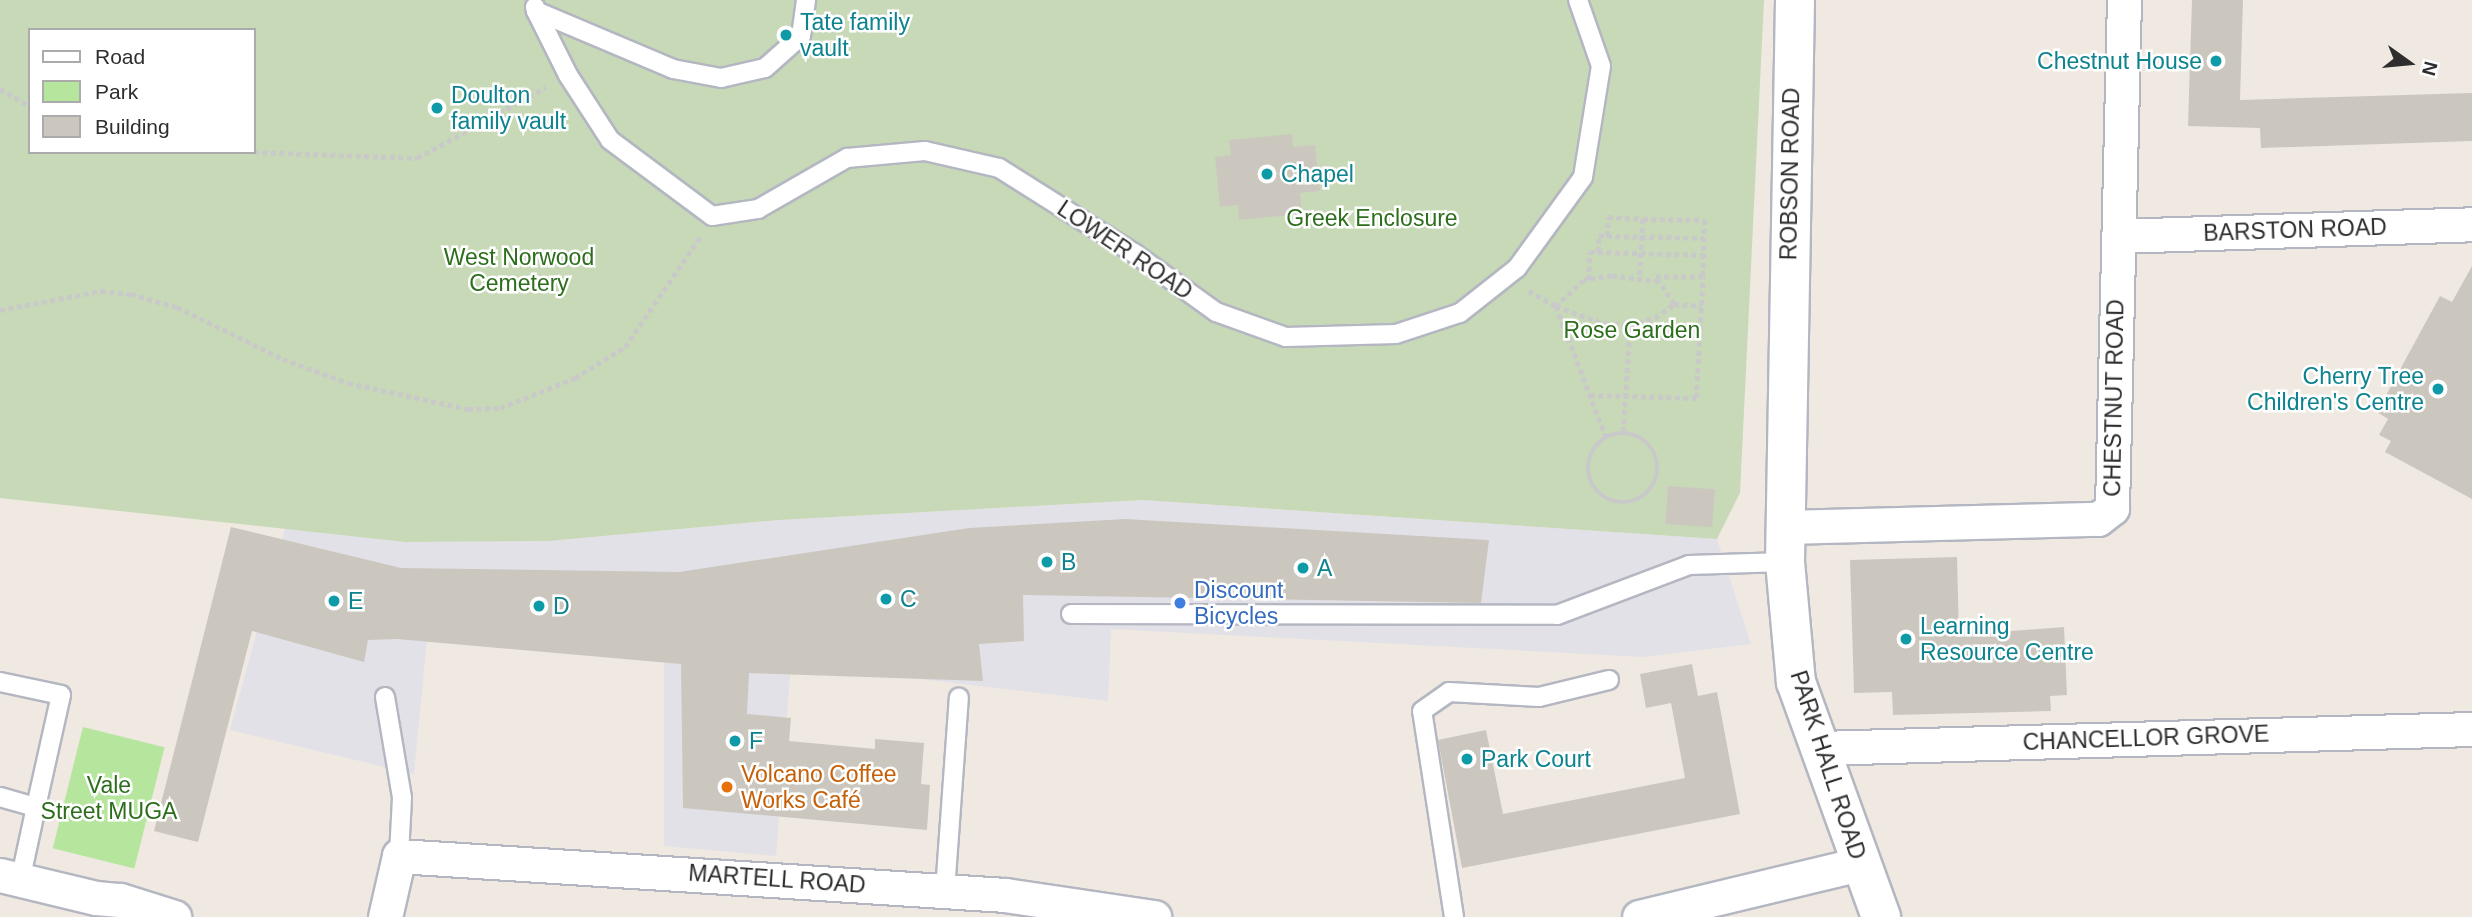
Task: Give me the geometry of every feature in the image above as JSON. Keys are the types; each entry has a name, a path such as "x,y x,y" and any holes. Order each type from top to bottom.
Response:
{"street":[{"name":"ROBSON ROAD","path":"1786,544 1795,0"},
{"name":"CHESTNUT ROAD","path":"1786,544 2107,516 2112,508 2124,0"},
{"name":"BARSTON ROAD","path":"2118,236 2472,224"},
{"name":"PARK HALL ROAD","path":"1786,544 1796,682 1881,917"},
{"name":"CHANCELLOR GROVE","path":"1820,748 2472,729"},
{"name":"MARTELL ROAD","path":"399,856 945,891 1154,917"},
{"path":"386,917 399,856"},
{"path":"1639,917 1860,864"},
{"path":"10,878 120,900 174,917"}],"lane":[{"path":"535,6 673,69 721,78 765,68 801,36 806,0"},
{"name":"LOWER ROAD","path":"712,216 758,209 847,158 925,151 999,168 1134,253 1216,312 1286,337 1396,334 1460,313 1510,274 1583,177 1601,66 1578,0"},
{"path":"535,6 568,75 610,140 712,216"},
{"path":"1071,614 1557,615 1689,565 1786,544"},
{"path":"1454,917 1422,711 1448,692 1539,697 1609,680"},
{"path":"0,682 61,695 36,807 10,878"},
{"path":"385,697 402,798 399,856"},
{"path":"945,891 959,698"},
{"path":"8,799 36,807"}],"path":[{"path":"256,152 417,158 568,75"},
{"path":"0,89 28,105"},
{"path":"0,310 91,292 131,294 177,307 284,359 348,383 468,409 500,408 555,388 625,347 680,273 712,216"},
{"path":"1590,395 1696,398 1705,220 1608,217 1607,236"},
{"path":"1640,277 1643,219"},
{"path":"1598,252 1599,235 1704,238"},
{"path":"1588,280 1590,252 1703,255"},
{"path":"1510,274 1533,294 1556,306 1605,324 1630,325 1656,318 1674,304 1702,306"},
{"path":"1648,277 1667,289 1674,304"},
{"path":"1556,306 1588,280 1703,277"},
{"path":"1556,306 1606,437"},
{"path":"1623,432 1630,325"},
{"path":"1623,432 1645,440 1658,460 1658,472 1648,493 1626,503 1604,497 1590,478 1591,454 1606,437 1623,432"}],"shaded area":[{"path":"1143,500 1717,539 1751,644 1643,657 1111,629 1108,701 791,664 776,856 664,846 664,656 427,639 414,774 230,730 285,528 405,542 549,541 779,520"}],"green space":[{"name":"West Norwood Cemetery","path":"0,0 1764,0 1740,493 1717,539 1143,500 779,520 549,541 405,542 0,498"},
{"name":"Vale Street MUGA","path":"83,727 165,747 134,869 53,848"}],"building":[{"path":"2192,0 2243,0 2240,100 2472,93 2472,141 2261,148 2260,128 2188,126"},
{"name":"Chapel","path":"1292,134 1293,147 1315,145 1320,191 1300,193 1302,214 1239,220 1238,205 1220,207 1215,157 1231,155 1229,140"},
{"name":"Cherry Tree Children's Centre","path":"2472,266 2472,499 2385,452 2391,441 2379,435 2388,419 2377,412 2440,296 2452,302"},
{"path":"1668,486 1715,489 1712,527 1665,524"},
{"path":"1125,519 1489,540 1481,603 1023,595 1024,641 979,644 983,681 749,673 747,714 791,718 789,741 875,749 875,739 924,743 921,784 930,785 927,830 683,808 681,664 397,639 368,640 364,662 252,631 198,842 154,831 231,527 401,568 679,572 969,528"},
{"name":"Learning Resource Centre","path":"1957,557 1959,635 2064,627 2067,695 2050,696 2051,711 1893,715 1892,692 1854,693 1850,560"},
{"name":"Park Court","path":"1692,664 1698,696 1717,692 1740,814 1462,868 1438,740 1486,730 1503,814 1685,778 1671,703 1646,708 1640,674"}],"place":[{"name":"Tate family vault","path":"786,35"},
{"name":"Chestnut House","path":"2216,61"},
{"name":"Doulton family vault","path":"437,108"},
{"name":"Chapel","path":"1267,174"},
{"name":"Cherry Tree Children's Centre","path":"2438,389"},
{"name":"B","path":"1047,562"},
{"name":"A","path":"1303,568"},
{"name":"C","path":"886,599"},
{"name":"E","path":"334,601"},
{"name":"Discount Bicycles","path":"1180,603"},
{"name":"D","path":"539,606"},
{"name":"Learning Resource Centre","path":"1906,639"},
{"name":"F","path":"735,741"},
{"name":"Park Court","path":"1467,759"},
{"name":"Volcano Coffee Works Café","path":"727,787"}],"park label":[{"name":"Greek Enclosure","path":"1372,218"},
{"name":"Rose Garden","path":"1632,330"}]}
